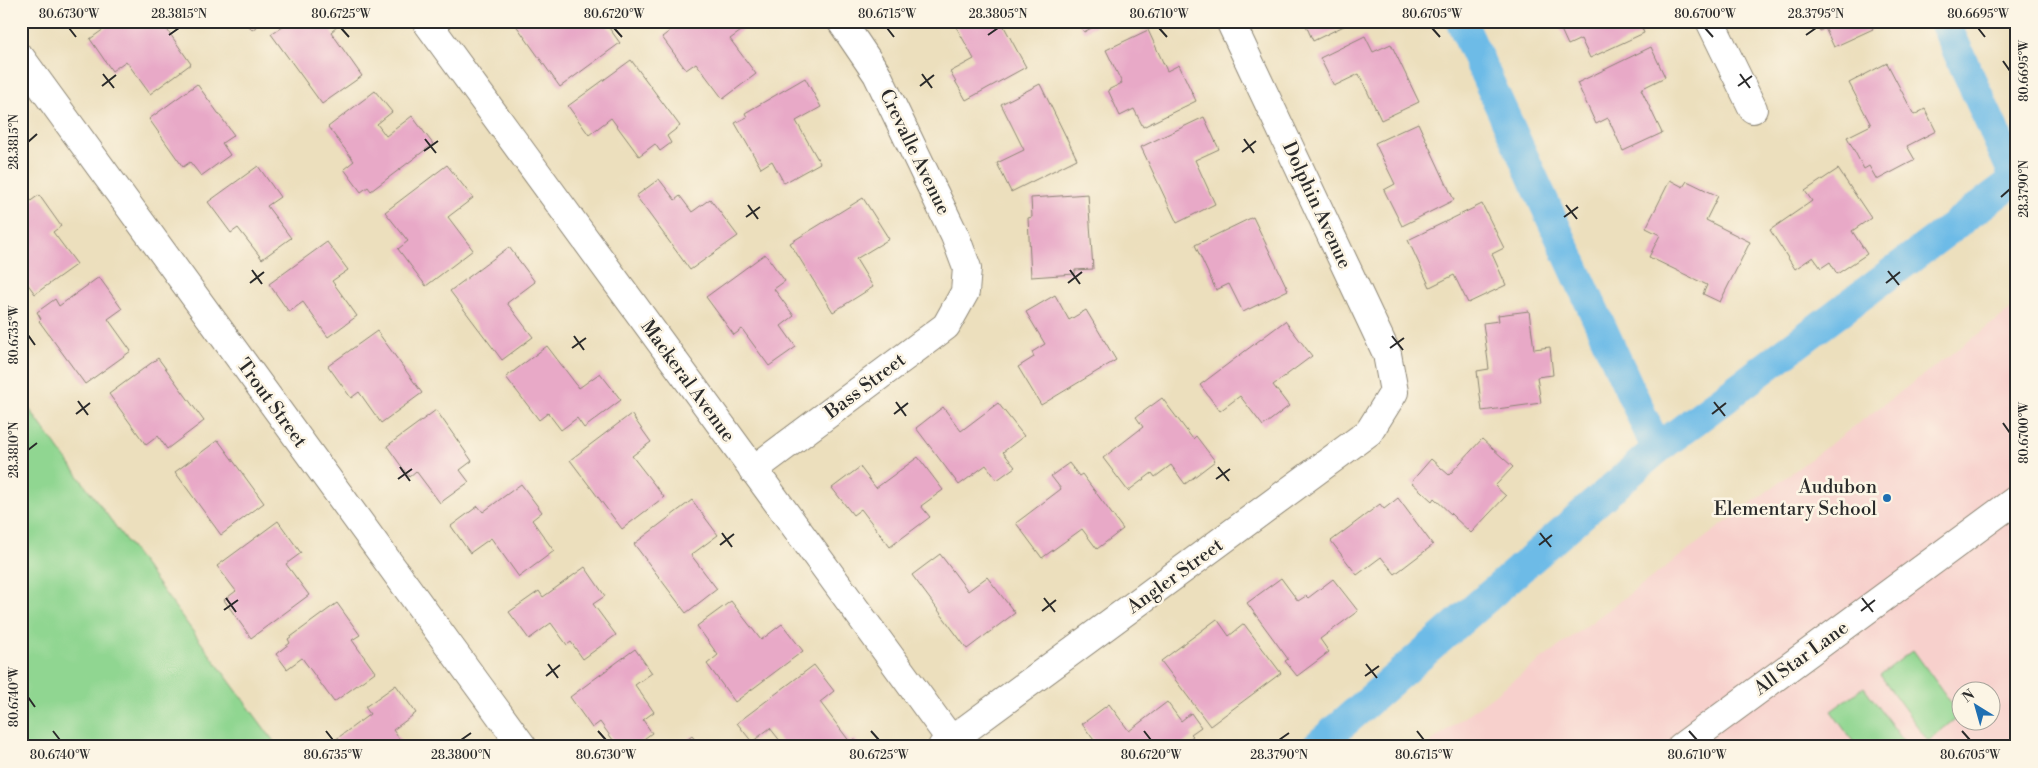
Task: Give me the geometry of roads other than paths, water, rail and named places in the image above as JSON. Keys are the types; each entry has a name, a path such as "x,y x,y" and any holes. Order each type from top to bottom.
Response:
{"street":[{"name":"Mackeral Avenue","path":"426,21 753,470 947,744"},
{"name":"Crevalle Avenue","path":"841,21 877,74 955,236 966,268 965,292"},
{"name":"Dolphin Avenue","path":"1230,21 1387,354 1394,392"},
{"path":"1710,21 1753,110"},
{"name":"Trout Street","path":"21,58 524,747"},
{"name":"Bass Street","path":"753,470 946,326 965,292"},
{"name":"Angler Street","path":"947,744 1369,432 1394,392"},
{"name":"All Star Lane","path":"1681,747 2017,499"}],"waterway":[{"path":"1461,21 1657,449"},
{"path":"1316,747 1657,449 2016,179 1944,21"}],"place":[{"name":"Audubon Elementary School","path":"1887,498"}]}
